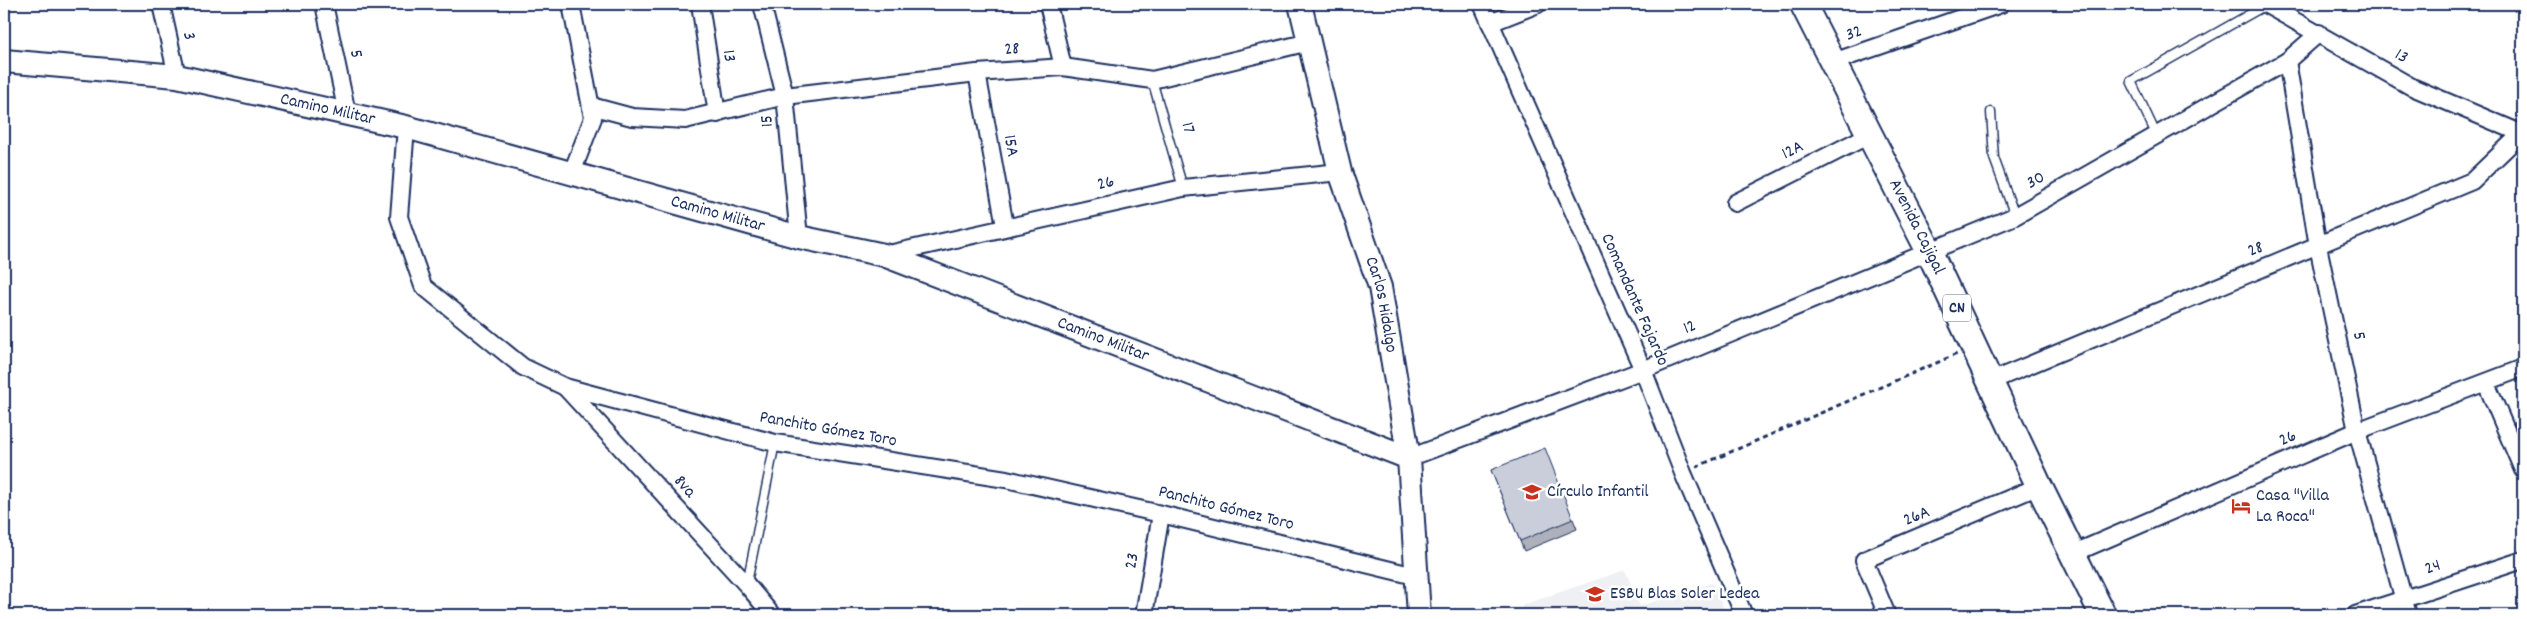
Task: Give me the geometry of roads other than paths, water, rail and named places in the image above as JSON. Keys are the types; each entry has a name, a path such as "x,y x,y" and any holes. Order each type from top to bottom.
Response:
{"main road":[{"name":"Carlos Hidalgo","path":"1300,4 1340,172 1380,287 1409,458 1415,576 1419,615"},
{"name":"Avenida Cajigal","path":"1803,4 1976,346 2039,486 2103,615"},
{"name":"Camino Militar","path":"4,61 177,76 347,113 406,127 571,175 799,237 884,255 1409,458"}],"street":[{"name":"3","path":"161,4 177,76"},
{"name":"5","path":"324,4 347,113"},
{"path":"571,4 593,118 571,175"},
{"name":"13","path":"700,4 716,114"},
{"name":"15","path":"762,4 786,96 799,237"},
{"path":"1048,4 1063,67"},
{"name":"Comandante Fajardo","path":"1482,4 1643,370 1683,473 1744,615"},
{"path":"1490,23 1538,4"},
{"name":"32","path":"1833,62 1978,8 2001,4"},
{"name":"13","path":"2266,4 2412,87 2522,134"},
{"name":"30","path":"1929,251 2015,216 2287,61 2320,33"},
{"name":"28","path":"591,106 632,117 685,120 786,96 977,73 1063,67 1152,80 1310,42"},
{"name":"5","path":"2287,61 2318,246 2357,431 2408,615"},
{"name":"15A","path":"977,73 1005,226"},
{"name":"Panchito Gómez Toro","path":"406,127 399,217 423,286 523,367 565,387 775,443 1006,479 1161,514 1415,576"},
{"name":"28","path":"1991,381 2472,181 2522,134"},
{"name":"12A","path":"1735,202 1869,135"},
{"name":"26","path":"884,255 1005,226 1183,188 1340,172"},
{"name":"12","path":"1409,458 1643,370 1929,251"},
{"name":"26","path":"2072,554 2357,431 2523,368"},
{"path":"2486,383 2523,470"},
{"name":"8va","path":"565,387 747,585 772,615"},
{"name":"26A","path":"1887,615 1864,560 2039,486"},
{"name":"23","path":"1144,615 1161,514"},
{"name":"24","path":"2355,615 2523,560"}],"lane":[{"path":"2158,136 2131,81 2266,4"},
{"name":"17","path":"1152,80 1183,188"},
{"path":"1991,112 1994,158 2015,216"},
{"path":"747,585 775,443"}],"place":[{"name":"Círculo Infantil","path":"1532,492"},
{"name":"Casa \"Villa La Roca\"","path":"2241,506"},
{"name":"ESBU Blas Soler Ledea","path":"1595,594"}]}
